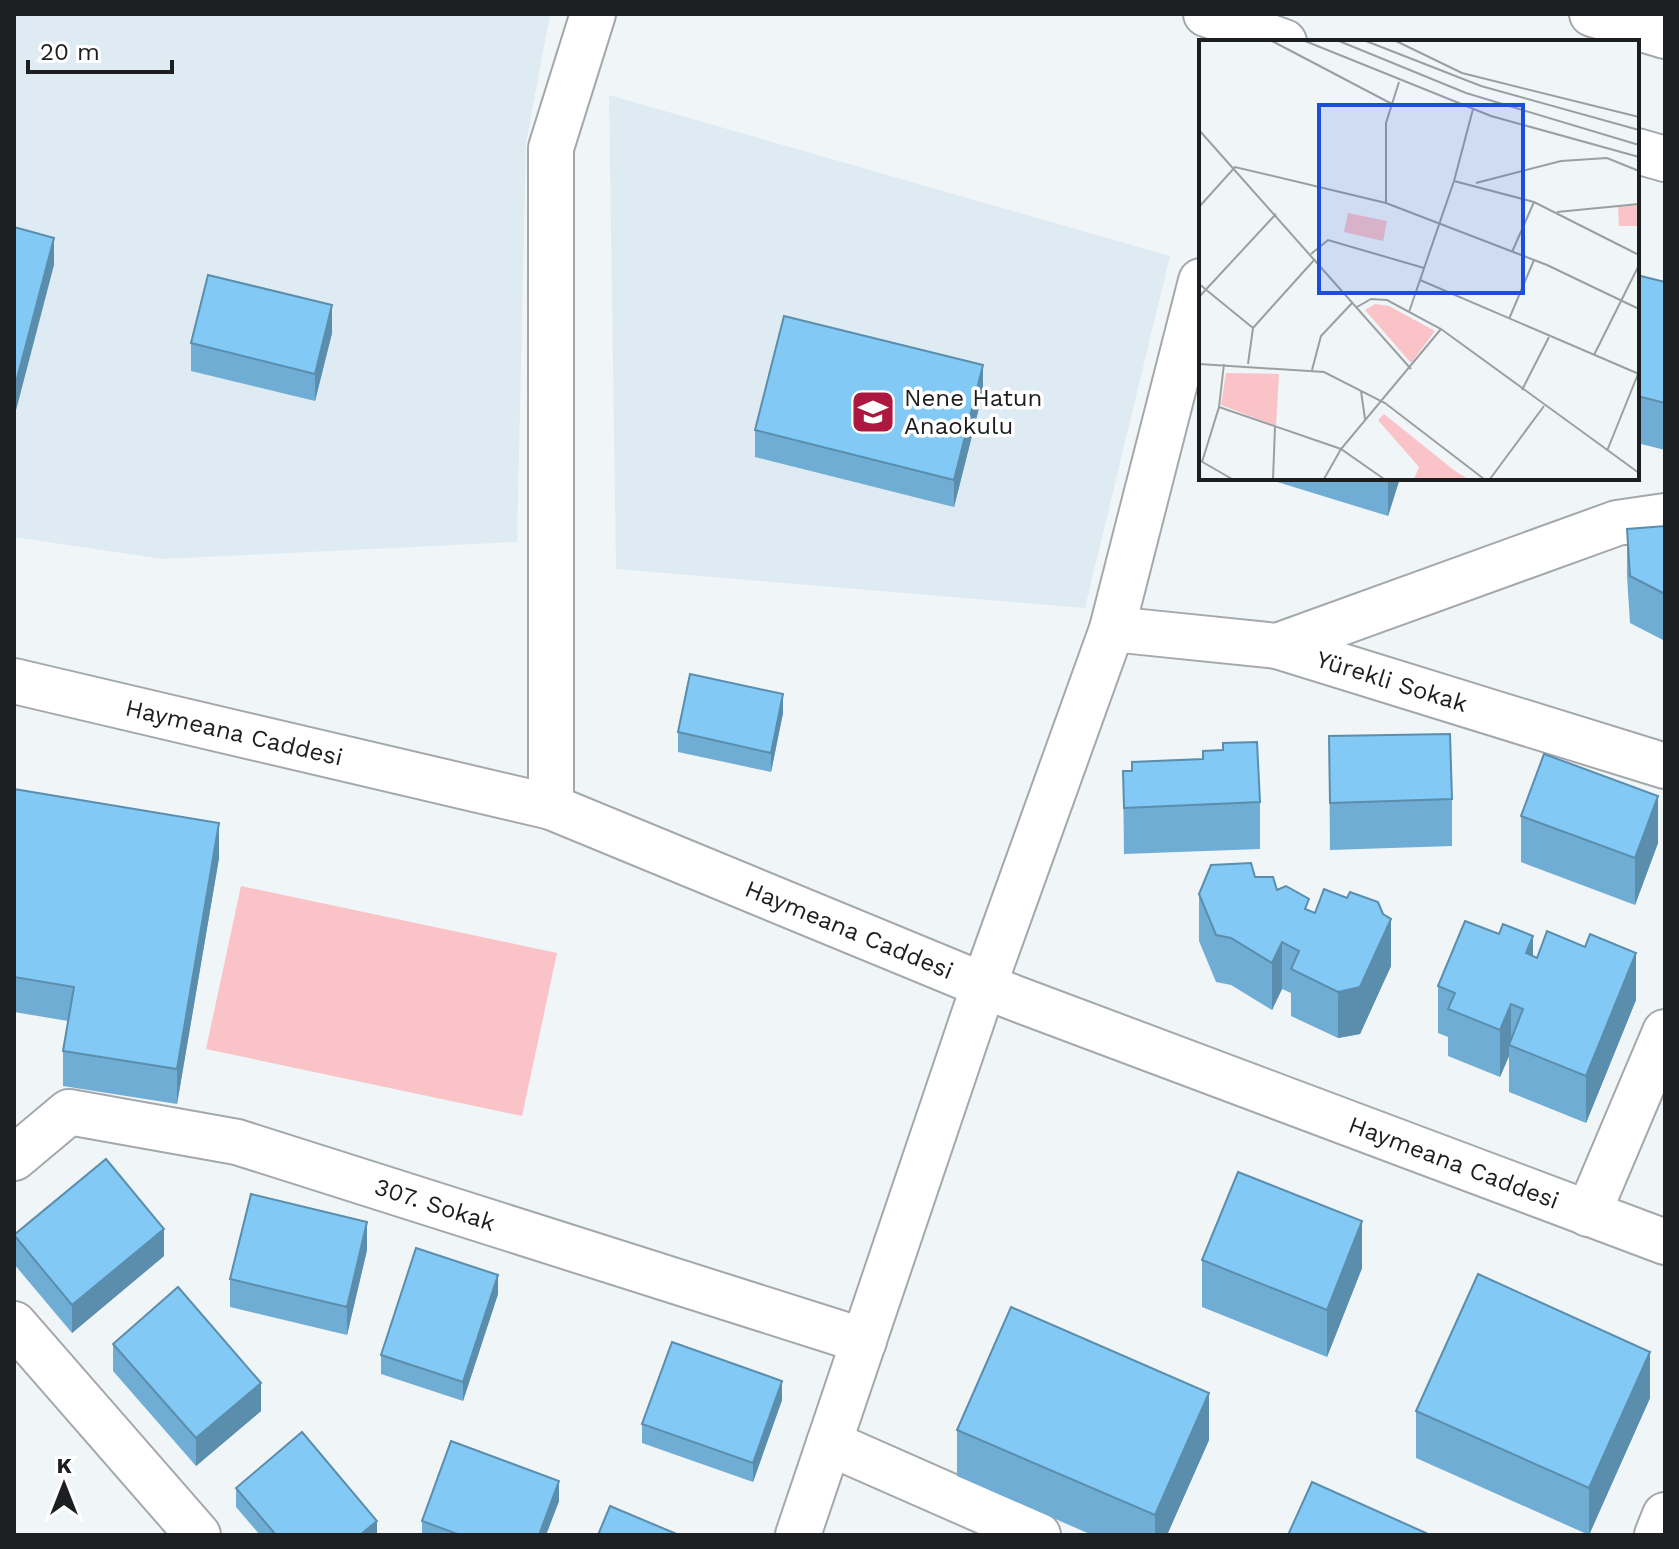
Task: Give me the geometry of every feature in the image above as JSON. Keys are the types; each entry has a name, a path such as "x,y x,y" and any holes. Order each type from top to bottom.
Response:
{"main road":[{"path":"551,807 551,148 593,14"},
{"path":"1206,14 1270,40"},
{"path":"1592,14 1665,36"},
{"path":"1639,152 1665,159"},
{"path":"798,1535 984,985 1112,629 1199,289"},
{"path":"1277,646 1617,523 1665,516"},
{"name":"Yürekli Sokak","path":"1112,629 1277,646 1665,766"},
{"name":"Haymeana Caddesi","path":"14,681 551,807 984,985 1665,1242"},
{"path":"1588,1214 1665,1032"},
{"name":"307. Sokak","path":"14,1158 69,1112 237,1142 864,1341"},
{"path":"14,1324 198,1535"},
{"path":"829,1443 1038,1535"},
{"path":"1657,1535 1665,1515"}],"shaded area":[{"path":"14,14 550,14 526,144 517,542 163,559 14,537"},
{"name":"Nene Hatun Anaokulu","path":"609,95 1170,256 1085,608 616,569"},
{"path":"241,886 557,953 522,1116 206,1049"}],"building":[{"path":"14,227 54,238 14,390"},
{"path":"208,275 332,305 315,374 191,343"},
{"path":"1639,276 1665,282 1665,403 1639,396"},
{"name":"Nene Hatun Anaokulu","path":"784,316 983,365 954,480 755,430"},
{"path":"1665,526 1665,594 1630,576 1627,529"},
{"path":"690,674 783,694 771,753 678,732"},
{"path":"1450,734 1452,799 1330,803 1329,736"},
{"path":"1257,742 1260,802 1124,808 1123,771 1132,771 1132,762 1203,759 1203,751 1223,750 1223,743"},
{"path":"1544,754 1658,796 1635,858 1521,816"},
{"path":"14,789 219,823 177,1069 63,1051 74,987 14,977"},
{"path":"1251,863 1255,877 1273,877 1277,890 1286,886 1309,899 1305,909 1315,913 1324,889 1347,898 1350,892 1378,902 1383,914 1391,919 1360,987 1338,992 1291,969 1299,951 1282,942 1272,963 1231,938 1216,935 1199,894 1211,865"},
{"path":"1465,921 1499,934 1503,924 1533,936 1526,953 1537,958 1547,931 1585,947 1590,934 1636,953 1586,1076 1509,1045 1523,1009 1511,1004 1500,1030 1448,1009 1455,993 1438,986"},
{"path":"106,1159 164,1229 72,1305 14,1235"},
{"path":"1238,1172 1362,1221 1327,1310 1202,1260"},
{"path":"251,1194 367,1222 347,1307 230,1279"},
{"path":"416,1248 498,1275 463,1382 381,1355"},
{"path":"1478,1274 1650,1352 1589,1488 1416,1411"},
{"path":"178,1287 261,1383 196,1438 113,1344"},
{"path":"1011,1307 1209,1393 1155,1515 957,1430"},
{"path":"672,1342 782,1381 753,1463 642,1424"},
{"path":"302,1432 377,1521 360,1535 276,1535 236,1488"},
{"path":"451,1441 559,1481 539,1535 460,1535 422,1521"},
{"path":"1312,1482 1426,1533 1288,1535"},
{"path":"610,1506 679,1535 598,1535"}],"place":[{"name":"Nene Hatun Anaokulu","path":"873,412"}]}
